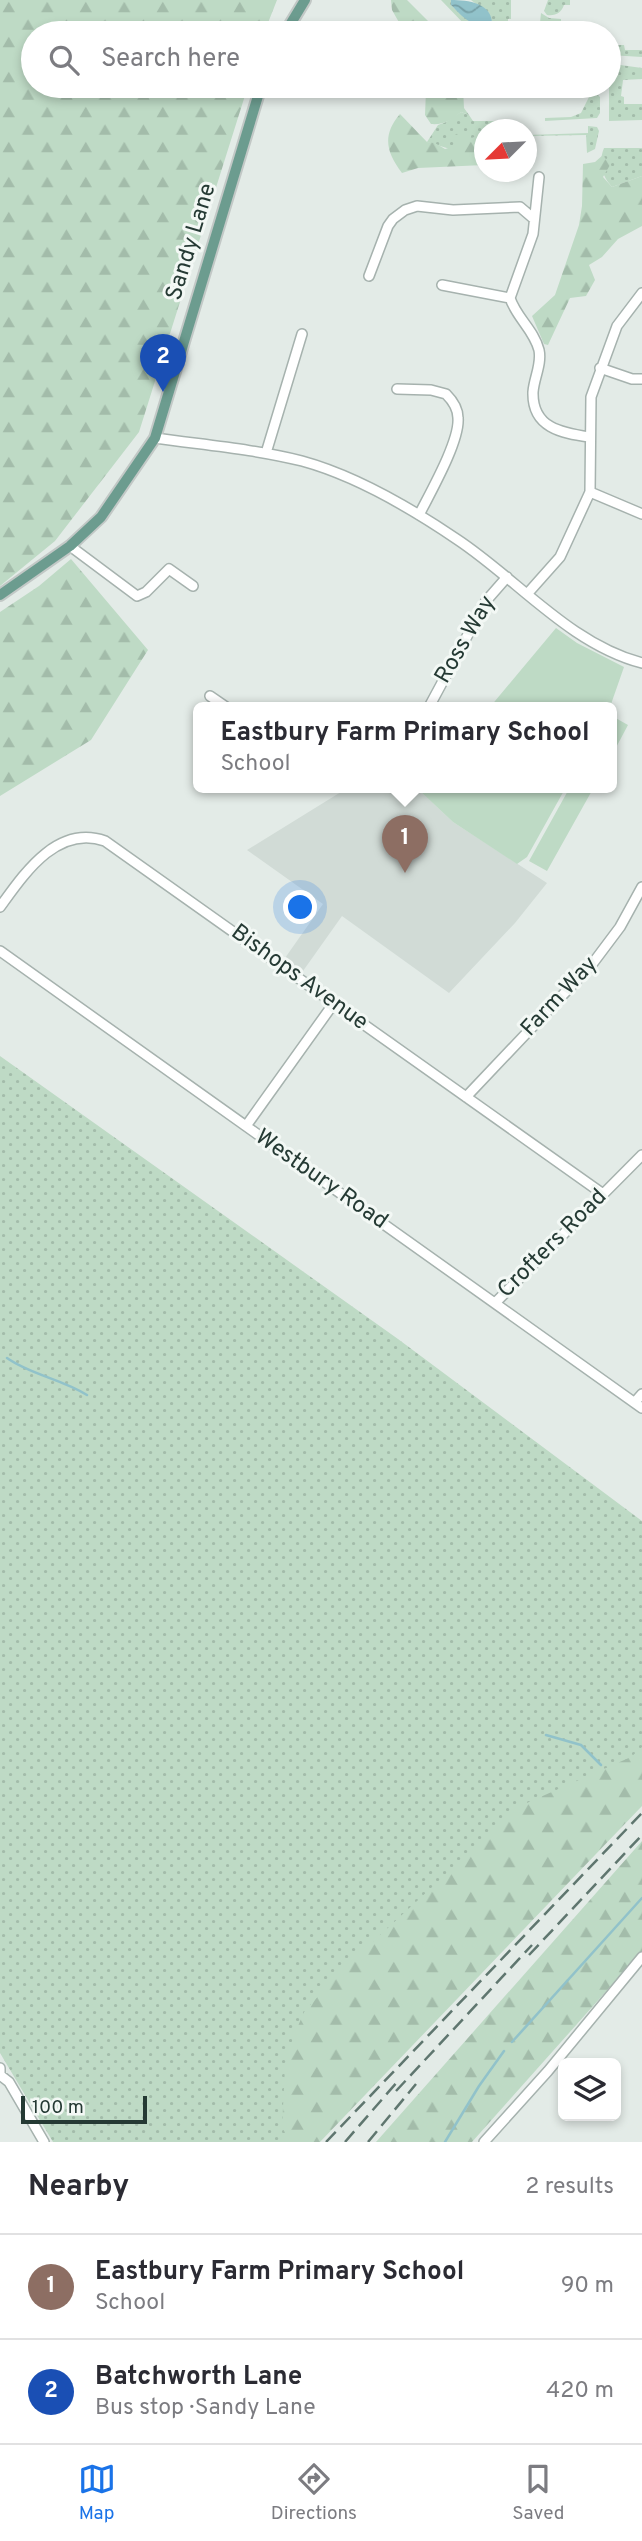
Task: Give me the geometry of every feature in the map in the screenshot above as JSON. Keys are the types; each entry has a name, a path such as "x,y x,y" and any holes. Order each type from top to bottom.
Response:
{"main road":[{"path":"292,21 305,0"},
{"name":"Sandy Lane","path":"0,595 69,546 101,517 155,439 257,98"}],"street":[{"path":"510,298 528,251 539,177"},
{"path":"369,276 388,226 405,210 417,206 453,210 520,207 537,197"},
{"path":"520,207 534,219"},
{"path":"442,285 510,298 538,348 540,358 533,394 539,417 558,433 589,437"},
{"path":"528,593 560,557 590,492 591,397 617,326 642,293"},
{"path":"266,453 302,334"},
{"path":"600,368 632,379 642,379"},
{"path":"397,390 431,390 446,394 458,413 456,433 419,515"},
{"path":"155,439 266,453 324,468 353,480 459,540 594,644 642,663"},
{"path":"590,492 642,514"},
{"path":"69,546 137,596 146,592 169,569 193,586"},
{"name":"Ross Way","path":"432,702 486,601 507,577"},
{"path":"210,696 219,702"},
{"name":"Bishops Avenue","path":"0,907 27,871 45,853 77,838 98,838 113,845 603,1194"},
{"name":"Farm Way","path":"466,1097 593,963 620,927 642,887"},
{"name":"Westbury Road","path":"0,951 638,1405"},
{"path":"246,1126 334,1003"},
{"name":"Crofters Road","path":"495,1303 642,1155"},
{"path":"638,1405 642,1394"},
{"path":"484,2142 548,2071 642,1957"},
{"path":"0,2068 0,2075 9,2082 44,2142"}],"shaded area":[{"path":"339,793 422,793 453,822 547,883 515,923 449,993 342,916 303,971 285,958 323,904 247,850"}],"green space":[{"path":"0,0 277,0 269,21 21,21 21,98 244,98 139,432 55,541 0,586"},
{"path":"391,0 407,0 428,21 398,21 392,10"},
{"path":"441,0 451,0 451,5 469,21 461,21"},
{"path":"471,0 511,0 511,19 508,21 491,21 488,11"},
{"path":"548,0 570,0 570,5 564,5 556,14 547,15 544,11"},
{"path":"541,13 549,18 561,19 561,21 540,21"},
{"path":"621,45 624,45 625,50 642,50 642,57 621,56"},
{"path":"621,65 642,68 642,79 623,80 621,96"},
{"path":"621,96 624,97 624,104 642,104 642,120 609,121 609,98"},
{"path":"426,98 464,98 464,108 469,115 461,112 440,124 431,124 425,115"},
{"path":"588,98 600,98 600,113 597,118 545,121 545,118 571,117 581,113"},
{"path":"461,112 469,115 474,121 474,138 450,149 427,142 438,125"},
{"path":"400,114 427,142 445,149 455,146 453,136 460,132 468,139 474,137 474,165 418,168 402,173 392,158 388,144 394,122"},
{"path":"588,126 597,127 599,131 595,149 587,153 586,135 537,136 537,135 588,133"},
{"path":"604,148 642,148 642,176 612,187 602,169"},
{"path":"603,155 610,165 603,177 612,187 642,176 642,226 618,239 602,257 589,265 595,280 586,296 570,298 548,345 544,344 532,316 555,295 579,225 583,164 595,162"},
{"path":"71,559 148,650 91,740 0,796 0,612 39,586"},
{"path":"556,628 577,643 624,667 612,702 494,702"},
{"path":"617,719 628,725 617,746"},
{"path":"422,793 563,793 527,857 517,864 453,822"},
{"path":"567,793 591,793 547,871 529,861"},
{"path":"0,1056 398,1339 642,1521 642,1769 299,2142 53,2142 0,2053"},
{"path":"642,1747 642,1806 320,2142 290,2142 282,2127 285,2067 304,2012 340,1972 520,1806 631,1757"},
{"path":"642,1841 642,1951 472,2142 376,2142"}],"water":[{"path":"451,0 478,4 488,12 491,21 469,21 451,5"}],"waterway":[{"path":"7,1358 87,1395"},
{"path":"546,1735 581,1745 601,1765"},
{"path":"512,2042 642,1898"},
{"path":"445,2142 504,2051"}],"railway":[{"path":"326,2142 642,1813"},
{"path":"529,1955 642,1835"},
{"path":"396,2091 532,1945"},
{"path":"345,2142 398,2081"},
{"path":"368,2142 416,2084"}],"place":[{"name":"Batchworth Lane","path":"163,392"},
{"name":"Eastbury Farm Primary School","path":"405,873"}]}
